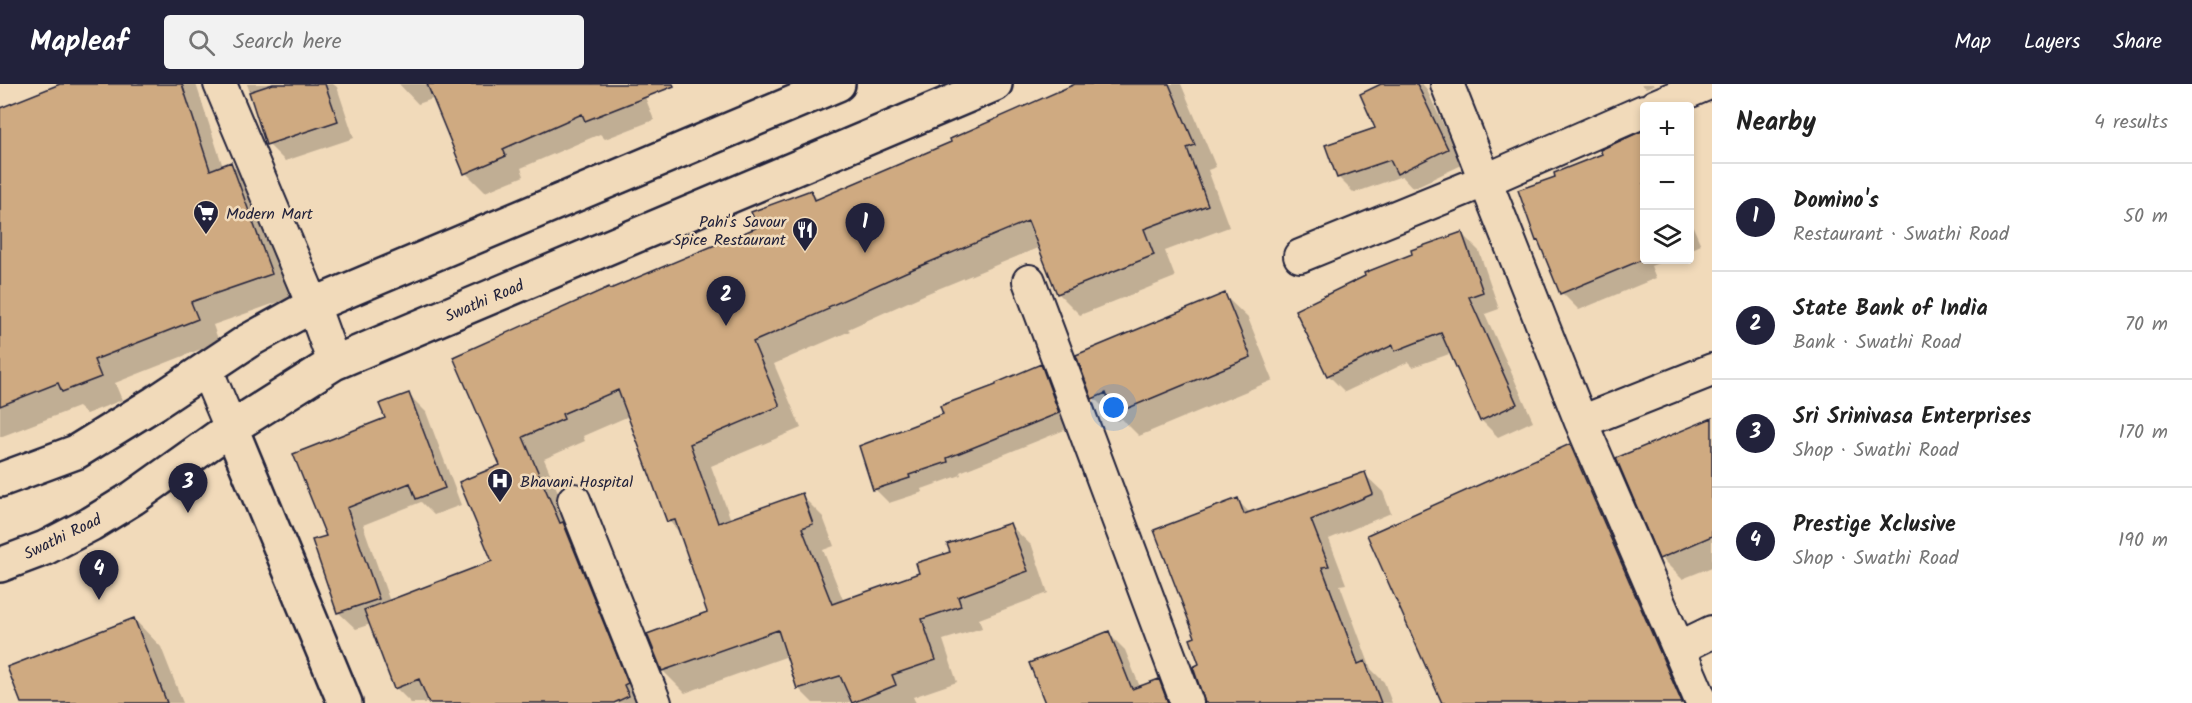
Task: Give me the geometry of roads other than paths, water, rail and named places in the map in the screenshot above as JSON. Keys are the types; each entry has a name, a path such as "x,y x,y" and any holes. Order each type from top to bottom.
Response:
{"street":[{"path":"220,84 313,305 334,363"},
{"path":"0,480 76,452 248,341 313,305 838,84"},
{"name":"Swathi Road","path":"0,565 45,548 91,524 133,498 231,428 334,363 995,84"},
{"path":"1447,84 1581,422 1702,703"},
{"path":"1664,102 1707,84"},
{"path":"1300,256 1484,181 1640,113"},
{"path":"1029,281 1187,703"},
{"path":"206,369 345,703"},
{"path":"1581,422 1712,370"},
{"path":"574,500 655,703"},
{"path":"1679,648 1712,632"}],"place":[{"name":"Modern Mart","path":"206,236"},
{"name":"Pahi's Savour Spice Restaurant","path":"805,253"},
{"name":"Domino's","path":"865,253"},
{"name":"State Bank of India","path":"726,326"},
{"name":"Bhavani Hospital","path":"500,504"},
{"name":"Sri Srinivasa Enterprises","path":"188,513"},
{"name":"Prestige Xclusive","path":"99,600"}]}
